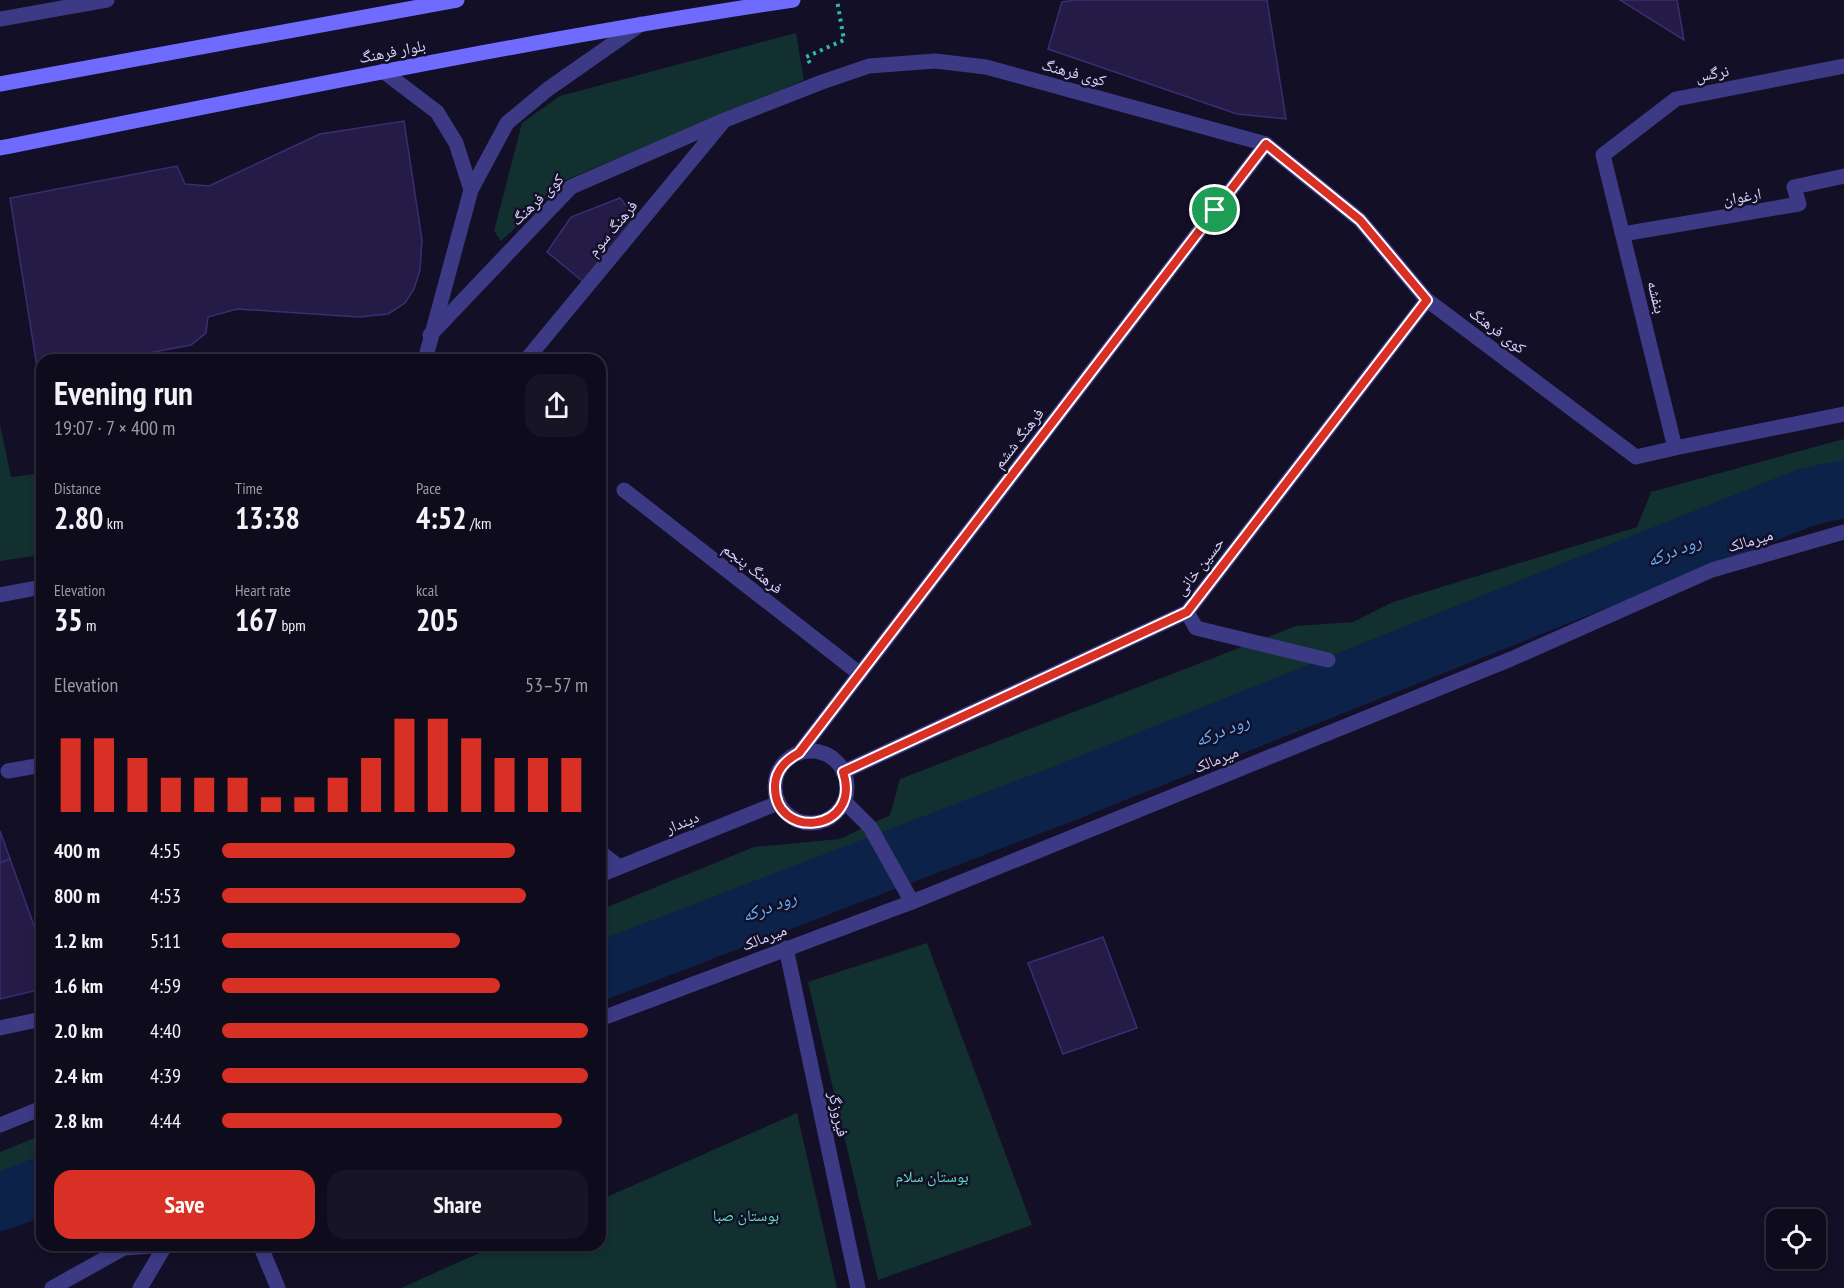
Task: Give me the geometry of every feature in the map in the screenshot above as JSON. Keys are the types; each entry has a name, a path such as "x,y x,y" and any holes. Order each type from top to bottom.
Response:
{"main road":[{"path":"0,84 457,0"},
{"name":"بلوار فرهنگ","path":"0,148 383,71 643,22 793,0"}],"street":[{"path":"0,19 107,0"},
{"path":"426,354 471,190 507,123 548,89 643,22"},
{"name":"کوی فرهنگ","path":"430,335 571,187 725,120 822,82 869,66 935,61 987,67 1266,144 1360,220 1427,300 1636,456 1675,448"},
{"name":"نرگس","path":"1603,155 1676,99 1844,66"},
{"path":"383,71 437,112 456,143 471,190"},
{"name":"فرهنگ سوم","path":"531,354 725,120"},
{"name":"فرهنگ ششم","path":"799,753 1266,144"},
{"name":"بنفشه","path":"1603,155 1675,448"},
{"name":"ارغوان","path":"1623,234 1799,204 1794,187 1844,176"},
{"name":"حسین خانی","path":"843,772 1187,612 1427,300"},
{"path":"1675,448 1844,414"},
{"name":"فرهنگ پنجم","path":"624,490 860,674"},
{"name":"میرمالک","path":"606,1017 912,902 1511,658 1712,570 1844,532"},
{"path":"0,595 36,589"},
{"path":"1187,612 1196,628 1328,660"},
{"path":"809,751 830,756 843,772 847,792 838,812 829,819 806,824 785,813 778,803 775,779 788,758 809,751"},
{"path":"8,771 36,766"},
{"path":"844,801 870,827 912,902"},
{"name":"دیندار","path":"606,872 778,803"},
{"path":"606,857 619,867"},
{"name":"فیروزگر","path":"786,948 858,1288"},
{"path":"0,1028 36,1020"},
{"path":"0,1125 36,1110"},
{"path":"52,1288 119,1251"},
{"path":"140,1288 162,1251"},
{"path":"263,1251 278,1288"}],"path":[{"path":"806,57 844,40 837,0"}],"green space":[{"path":"796,33 804,80 566,180 501,241 494,231 522,123 560,96"},
{"path":"0,424 11,477 36,474 36,556 0,561"},
{"path":"1844,439 1844,472 1418,630 921,820 606,949 606,908 754,847 840,839 890,815 900,779 1296,626 1353,622 1393,602 1637,527 1651,492"},
{"name":"بوستان سلام","path":"927,943 1032,1225 878,1280 808,982"},
{"name":"بوستان صبا","path":"797,1113 837,1288 401,1288 484,1251 606,1251 606,1197"},
{"path":"36,1137 36,1172 0,1186 0,1152"}],"building":[{"path":"1075,0 1267,0 1286,119 1237,114 1048,49 1062,2"},
{"path":"1620,0 1677,0 1684,40"},
{"path":"404,121 422,240 420,270 414,289 405,303 388,314 359,317 237,309 208,317 206,333 191,345 142,354 36,354 36,360 10,198 177,166 185,184 209,186 320,134"},
{"path":"620,198 636,217 586,284 547,252 571,217"},
{"path":"0,831 10,859 0,863"},
{"path":"10,859 36,931 36,990 0,999 0,863"},
{"path":"1103,937 1137,1028 1063,1054 1028,963"}],"waterway":[{"name":"رود درکه","path":"606,969 1065,793 1807,497 1844,489"},
{"name":"رود درکه","path":"0,1202 36,1188"}],"route":[{"path":"1266,144 1360,220 1427,300 1187,612 843,772 847,782 847,792 838,812 829,819 806,824 785,813 778,803 775,792 775,779 780,768 788,758 799,753 1215,210 1266,144"}]}
